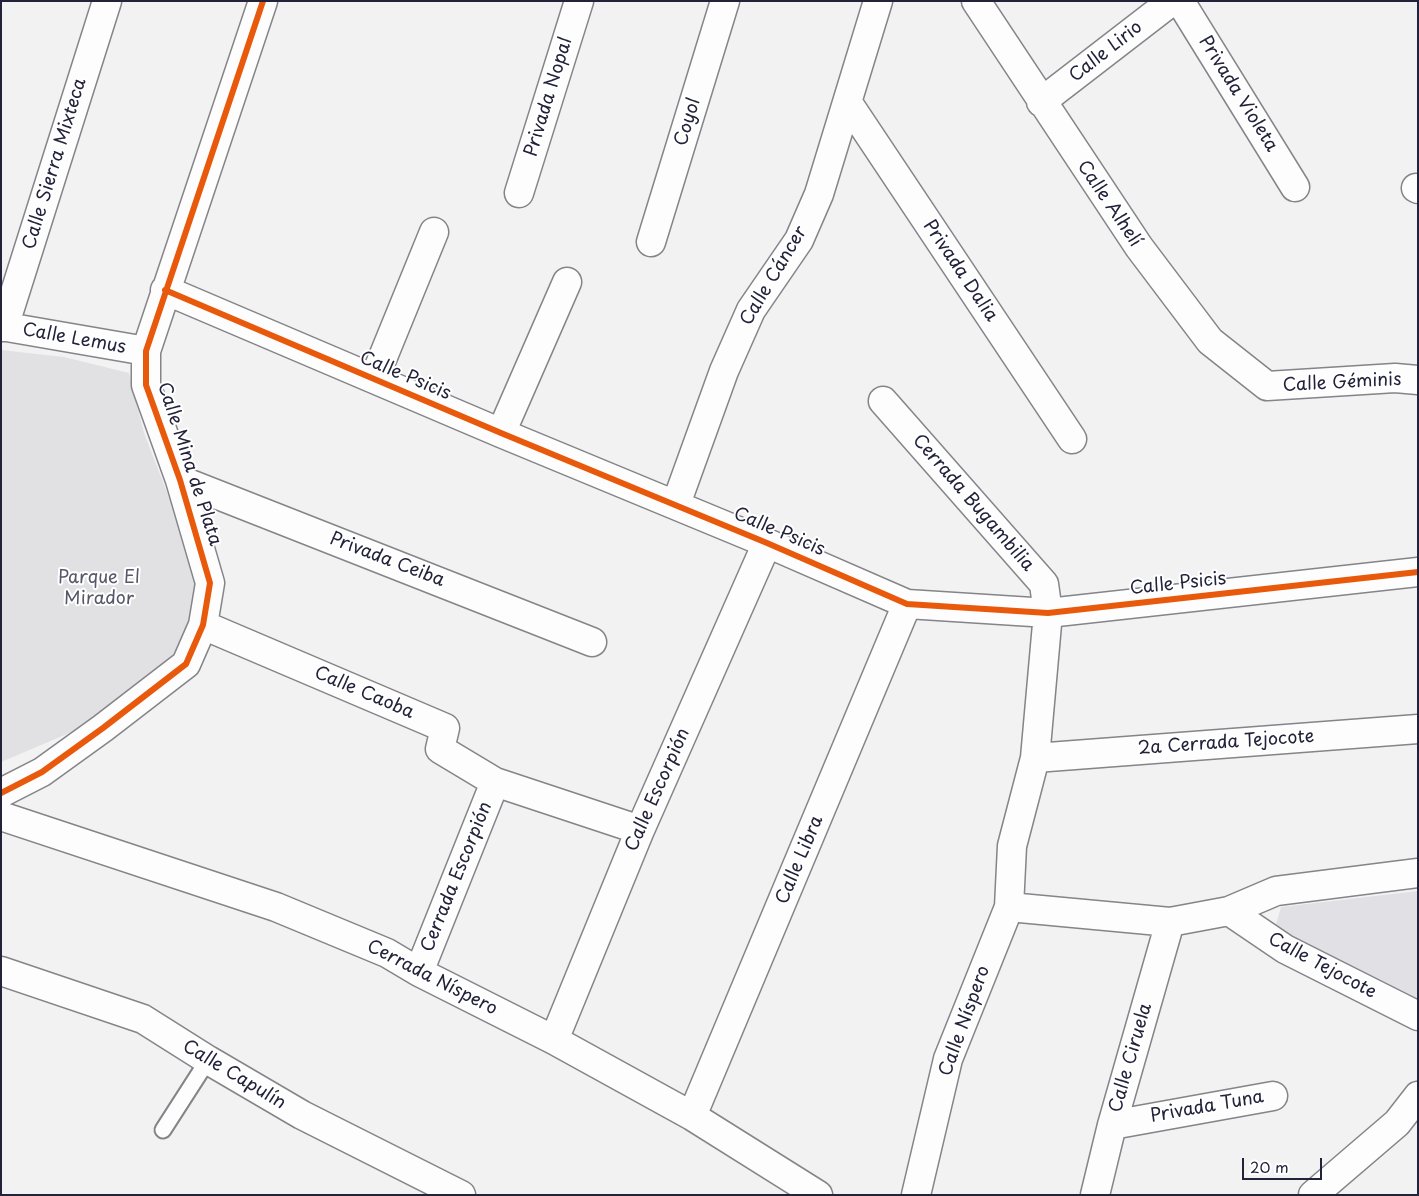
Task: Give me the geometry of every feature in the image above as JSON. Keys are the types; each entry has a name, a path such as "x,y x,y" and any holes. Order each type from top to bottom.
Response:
{"street":[{"name":"Calle Sierra Mixteca","path":"3,327 107,1"},
{"name":"Calle Mina de Plata","path":"1,793 42,772 186,664 203,625 210,583 180,480 146,385 146,351 264,1"},
{"name":"Privada Nopal","path":"519,193 579,1"},
{"name":"Coyol","path":"651,242 725,1"},
{"name":"Calle Cáncer","path":"676,504 724,370 751,310 799,240 819,194 878,1"},
{"name":"Calle Alhelí","path":"976,1 1041,102 1139,247 1210,340 1267,386"},
{"name":"Calle Lirio","path":"1041,102 1172,1"},
{"name":"Privada Violeta","path":"1180,1 1295,187"},
{"name":"Privada Dalia","path":"848,103 1072,439"},
{"path":"374,379 434,232"},
{"path":"501,433 567,282"},
{"name":"Calle Psicis","path":"165,290 501,433 676,504 907,604 1048,614 1418,572"},
{"name":"Calle Lemus","path":"3,327 146,351"},
{"name":"Calle Géminis","path":"1267,386 1395,378 1418,380"},
{"name":"Cerrada Bugambilia","path":"883,401 1044,584 1048,614 1035,758"},
{"name":"Privada Ceiba","path":"180,480 592,642"},
{"name":"Calle Escorpión","path":"554,1040 640,830 767,543"},
{"name":"Calle Libra","path":"692,1116 907,604"},
{"name":"Calle Caoba","path":"203,625 446,728 440,749 495,782"},
{"name":"2a Cerrada Tejocote","path":"1035,758 1418,729"},
{"name":"Calle Níspero","path":"916,1195 948,1059 1008,908 1012,846 1035,758"},
{"name":"Cerrada Níspero","path":"42,772 10,819 276,908 386,953 419,972 554,1040 692,1116 818,1195"},
{"path":"495,782 640,830"},
{"name":"Cerrada Escorpión","path":"419,972 495,782"},
{"path":"1008,908 1170,922 1229,911 1276,891 1418,873"},
{"name":"Calle Tejocote","path":"1229,911 1285,949 1418,1016"},
{"name":"Calle Ciruela","path":"1095,1195 1112,1124 1170,922"},
{"name":"Calle Capulín","path":"1,970 143,1019 208,1060 302,1115 462,1195"},
{"name":"Privada Tuna","path":"1112,1124 1273,1096"},
{"path":"1313,1195 1397,1123 1418,1096"}],"lane":[{"path":"164,1130 208,1060"}],"shaded area":[{"path":"1418,891 1418,1005 1274,931 1281,907"}],"green space":[{"name":"Parque El Mirador","path":"1,350 64,357 129,373 144,433 201,580 197,618 169,660 107,717 1,762"}],"cycle path":[{"path":"1,793 42,772 186,664 203,625 210,583 180,480 146,385 146,351 263,1"},
{"path":"165,290 501,433 767,543 907,604 1048,613 1418,572"}]}
